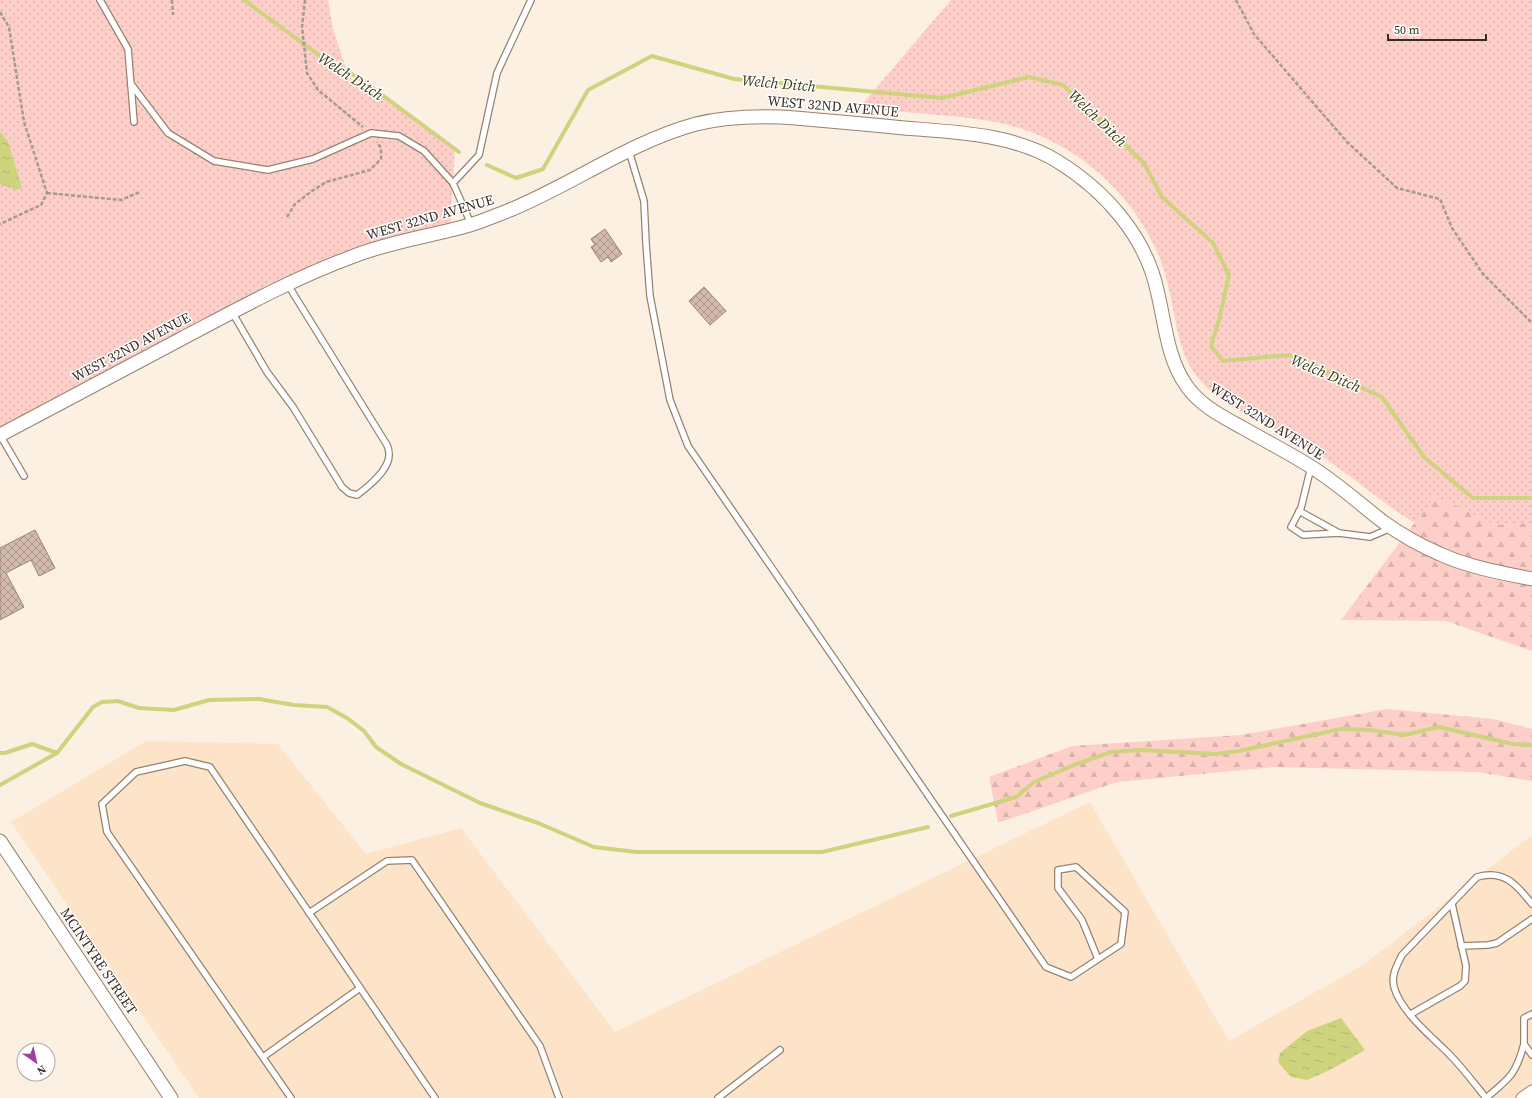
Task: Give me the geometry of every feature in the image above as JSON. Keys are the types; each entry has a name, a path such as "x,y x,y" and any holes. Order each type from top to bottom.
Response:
{"street":[{"name":"WEST 32ND AVENUE","path":"0,435 232,312 288,285 356,255 471,224 541,197 657,137 697,124 751,117 780,117 963,133 1003,140 1032,149 1056,159 1078,175 1103,197 1130,228 1144,250 1152,269 1170,349 1177,370 1187,387 1203,403 1223,417 1311,467 1392,528 1411,540 1442,555 1495,572 1532,579"},
{"name":"MCINTYRE STREET","path":"0,841 171,1098"},
{"path":"1522,1098 1532,1091"}],"lane":[{"path":"100,0 128,49 134,122"},
{"path":"452,183 479,155 497,73 530,0"},
{"path":"131,84 168,133 214,161 268,170 313,159 371,133 399,136 424,151 452,183 471,224"},
{"path":"628,151 644,201 650,296 670,400 688,446 1046,968 1071,977 1121,944 1124,912 1076,867 1058,870 1058,888 1082,920 1098,959"},
{"path":"232,312 267,372 304,423 342,488 349,493 357,495 368,487 384,469 389,455 387,445 288,285"},
{"path":"0,435 24,476"},
{"path":"1311,467 1299,511 1291,527 1303,535 1339,533 1370,537 1392,528"},
{"path":"1299,511 1339,533"},
{"path":"291,1098 107,832 102,804 136,772 185,761 210,767 435,1098"},
{"path":"309,913 387,862 412,860 540,1046 559,1098"},
{"path":"1532,904 1520,889 1505,877 1487,874 1477,877 1402,955 1393,978 1394,988 1401,1001 1419,1025 1449,1054 1486,1098 1508,1080 1516,1069 1524,1044 1524,1018 1532,1014"},
{"path":"1411,1014 1460,986 1465,981 1466,966 1452,904"},
{"path":"1461,946 1488,945 1497,943 1532,919"},
{"path":"263,1057 360,988"},
{"path":"1524,1044 1532,1055"},
{"path":"718,1098 780,1050"}],"path":[{"path":"172,0 173,15"},
{"path":"287,217 295,204 326,182 370,170 381,159 381,148 371,133 318,90 307,73 302,27 305,0"},
{"path":"1236,0 1254,34 1347,142 1397,188 1440,199 1452,228 1483,274 1532,323"},
{"path":"0,12 9,27 24,122 48,193"},
{"path":"48,193 121,200 140,192"},
{"path":"0,224 40,205 48,193"}],"shaded area":[{"path":"146,741 278,744 366,854 461,828 615,1032 1090,802 1229,1041 1363,965 1532,835 1532,1098 199,1098 11,822"}],"green space":[{"path":"0,0 328,0 333,29 349,77 407,112 455,148 450,228 338,266 0,428"},
{"path":"951,0 1532,0 1532,523 1495,525 1435,497 1415,523 1317,453 1252,418 1219,398 1195,374 1182,349 1170,291 1159,256 1147,232 1133,210 1116,190 1097,172 1054,142 1005,124 988,121 963,117 859,108"},
{"path":"1435,496 1495,525 1532,523 1532,651 1446,621 1341,620"},
{"path":"1387,709 1493,719 1532,729 1532,781 1477,772 1274,767 1117,782 998,823 989,777 1072,746 1241,735"}],"water":[{"path":"0,132 8,141 22,188 17,190 0,184"},
{"path":"1341,1018 1365,1050 1330,1070 1307,1080 1291,1077 1278,1062 1280,1053 1307,1031"}],"building":[{"path":"605,229 622,254 611,262 608,257 601,262 591,247 595,245 591,239"},
{"path":"704,287 726,311 710,325 689,301"},
{"path":"35,530 55,568 39,576 31,560 6,573 24,607 0,620 0,548"}],"waterway":[{"name":"Welch Ditch","path":"244,0 320,56 362,80 459,152"},
{"name":"Welch Ditch","path":"487,165 516,178 543,169 588,90 652,56 734,79 942,98 1029,77 1063,85 1144,163 1162,197 1213,243 1229,275 1219,320 1211,346 1223,361 1290,355 1382,397 1424,457 1473,498 1532,498"},
{"path":"0,785 57,753 93,707 102,702 118,701 139,708 174,710 209,700 259,699 294,705 327,707 347,718 364,731 376,747 401,764 480,803 538,823 594,847 636,852 822,852 928,827"},
{"path":"951,816 1016,797 1034,782 1074,765 1111,752 1141,750 1216,754 1239,751 1341,729 1370,730 1404,735 1439,727 1513,744 1532,745"},
{"path":"0,753 5,753 32,744 57,753"}]}
